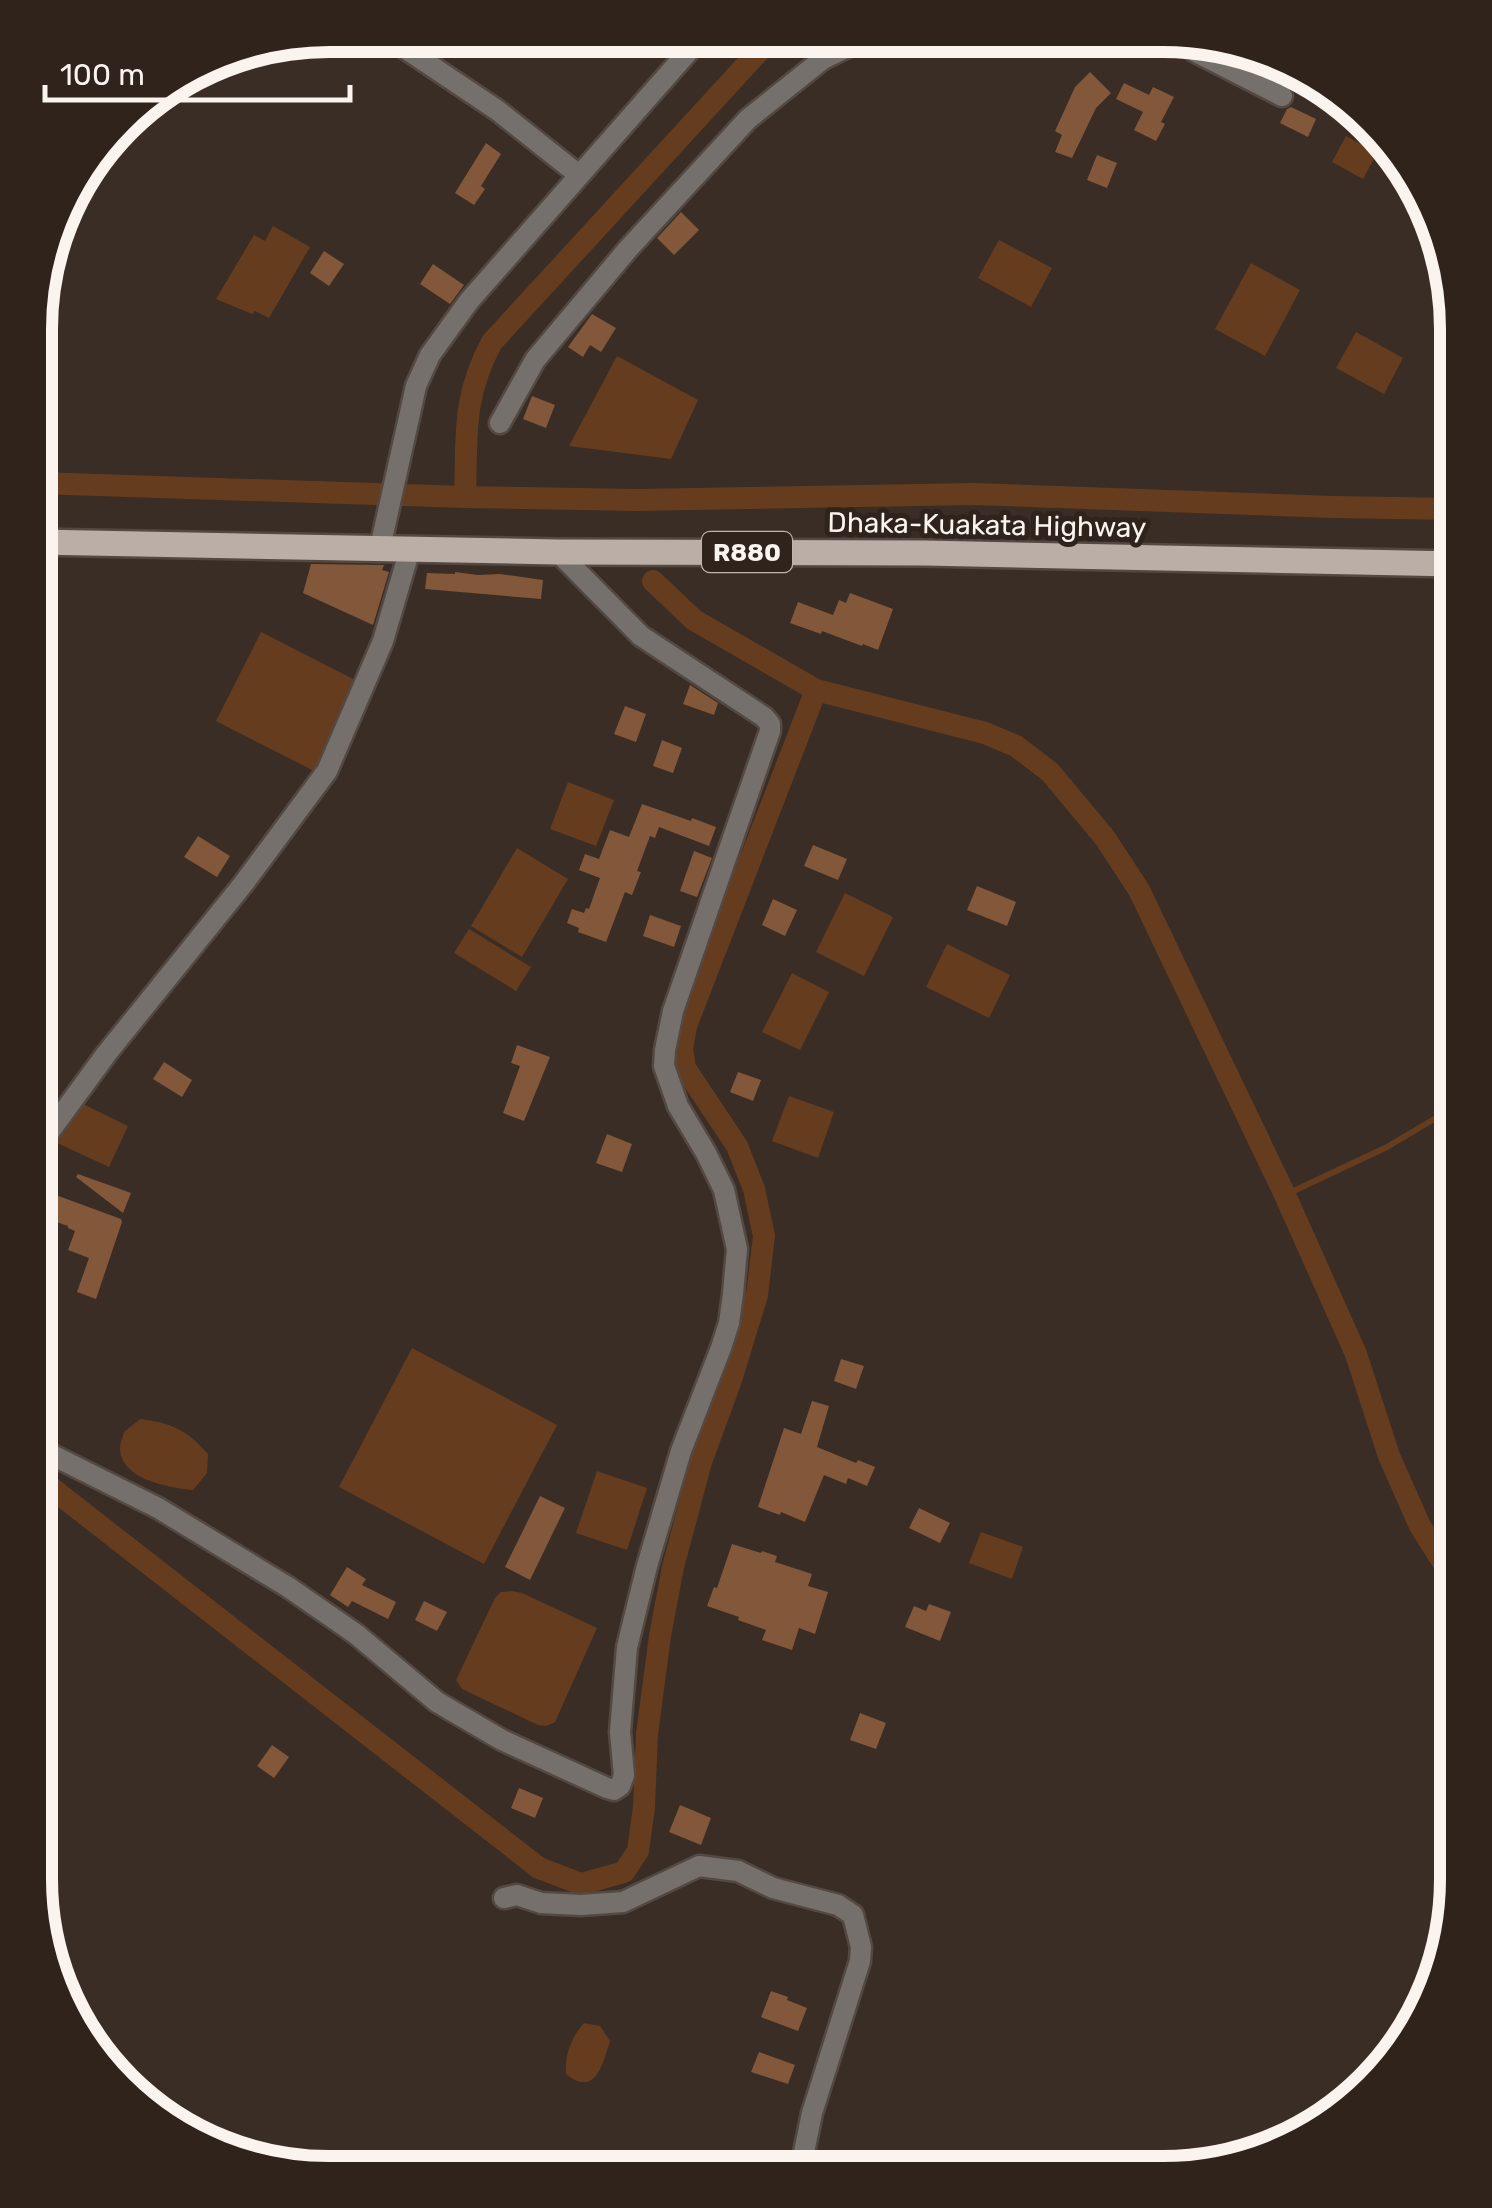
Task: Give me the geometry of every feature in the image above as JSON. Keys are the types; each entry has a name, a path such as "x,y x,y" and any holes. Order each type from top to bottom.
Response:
{"main road":[{"name":"Dhaka-Kuakata Highway","path":"52,542 1440,564"}],"street":[{"path":"500,422 534,360 628,249 748,119 836,52"},
{"path":"411,53 496,110 579,175"},
{"path":"380,548 416,386 430,355 469,301 687,53"},
{"path":"1204,56 1282,96"},
{"path":"52,1128 244,884 327,771 383,641 410,549"},
{"path":"52,1455 158,1508 288,1588 356,1634 437,1702 502,1740 607,1788 614,1790 620,1786 624,1775 620,1732 628,1646 681,1451 729,1323 737,1249 724,1190 678,1106 664,1066 664,1050 673,1010 770,724 764,716 641,636 558,552"},
{"path":"504,1898 517,1895 540,1903 581,1905 623,1902 699,1866 738,1871 774,1888 838,1905 853,1915 861,1946 860,1961 812,2113 803,2156"}],"shaded area":[{"path":"1346,136 1376,154 1363,179 1332,162"},
{"path":"273,226 310,247 269,318 216,299 254,235 265,241"},
{"path":"999,240 1052,268 1031,307 978,278"},
{"path":"1251,263 1300,290 1265,356 1215,329"},
{"path":"1356,332 1403,358 1384,394 1336,368"},
{"path":"617,356 698,400 671,459 569,446"},
{"path":"261,632 359,682 314,771 216,721"},
{"path":"568,782 614,800 596,846 550,829"},
{"path":"517,848 568,879 522,957 471,926"},
{"path":"845,893 893,917 864,976 816,952"},
{"path":"469,929 531,967 516,991 454,953"},
{"path":"947,944 1010,975 989,1018 926,987"},
{"path":"792,973 829,992 800,1050 762,1032"},
{"path":"789,1096 834,1112 818,1158 772,1141"},
{"path":"77,1101 128,1126 109,1167 57,1143"},
{"path":"412,1348 557,1425 484,1564 339,1487"},
{"path":"140,1419 178,1429 208,1454 207,1473 193,1490 148,1480 122,1459 120,1444 124,1432"},
{"path":"597,1471 647,1488 627,1550 576,1533"},
{"path":"981,1532 1023,1547 1012,1579 969,1563"},
{"path":"512,1591 597,1628 555,1722 546,1726 462,1689 456,1680 495,1598 501,1592"},
{"path":"584,2023 600,2026 610,2041 596,2075 584,2082 566,2074 566,2060"}],"building":[{"path":"1090,72 1111,93 1096,108 1072,158 1055,152 1062,135 1055,131 1075,87"},
{"path":"1124,83 1149,95 1153,87 1174,97 1156,141 1134,130 1143,112 1116,99"},
{"path":"1291,107 1316,119 1308,137 1280,123"},
{"path":"486,143 501,154 474,205 455,193"},
{"path":"1097,155 1117,163 1107,188 1087,180"},
{"path":"681,212 699,230 674,255 657,238"},
{"path":"324,251 344,264 329,286 310,273"},
{"path":"433,264 464,285 450,304 420,284"},
{"path":"592,314 616,328 601,352 590,345 583,357 568,347"},
{"path":"532,396 555,405 546,428 523,419"},
{"path":"311,564 384,565 382,570 389,572 373,625 303,593"},
{"path":"427,573 543,580 541,599 425,589"},
{"path":"850,593 893,609 878,650 790,623 798,602 833,615 839,600 846,603"},
{"path":"690,685 718,703 714,715 683,704"},
{"path":"625,706 646,714 636,742 614,734"},
{"path":"662,740 682,748 673,773 653,766"},
{"path":"642,804 716,827 709,846 659,827 655,838 650,836 632,895 625,892 606,942 578,932 579,928 567,923 572,909 584,913 589,909 600,878 579,870 585,854 599,859 610,830 629,837"},
{"path":"198,836 230,856 217,877 184,857"},
{"path":"813,845 847,859 838,880 804,866"},
{"path":"694,851 712,858 697,897 680,891"},
{"path":"977,886 1016,902 1007,926 967,910"},
{"path":"773,899 797,910 785,936 762,925"},
{"path":"650,915 681,926 674,947 643,936"},
{"path":"517,1045 550,1057 524,1121 503,1113 520,1066 511,1063"},
{"path":"164,1062 192,1080 182,1097 153,1079"},
{"path":"738,1072 761,1080 753,1101 730,1092"},
{"path":"607,1134 632,1144 622,1172 596,1163"},
{"path":"78,1174 131,1193 123,1213 76,1177"},
{"path":"52,1194 121,1219 96,1299 77,1292 89,1258 68,1250 75,1231 52,1220"},
{"path":"841,1359 864,1366 856,1389 834,1381"},
{"path":"812,1401 829,1406 817,1447 875,1467 867,1486 848,1478 846,1484 824,1475 805,1522 758,1507 784,1428 801,1434"},
{"path":"540,1496 565,1508 530,1580 505,1567"},
{"path":"919,1508 950,1523 940,1543 909,1528"},
{"path":"732,1544 777,1556 775,1562 812,1574 808,1586 828,1592 815,1634 799,1628 792,1650 762,1640 766,1630 707,1606"},
{"path":"347,1567 366,1579 362,1585 396,1602 388,1619 352,1601 348,1607 330,1595"},
{"path":"424,1601 447,1612 437,1631 415,1620"},
{"path":"929,1604 951,1612 940,1641 905,1627 914,1606 926,1611"},
{"path":"860,1713 886,1723 876,1749 850,1740"},
{"path":"272,1745 289,1757 274,1778 257,1766"},
{"path":"519,1788 543,1798 535,1818 511,1808"},
{"path":"680,1805 711,1818 701,1845 669,1832"},
{"path":"771,1991 807,2008 798,2031 761,2017"},
{"path":"759,2052 795,2065 788,2084 751,2072"}],"waterway":[{"path":"465,497 471,399 492,342 758,52"},
{"path":"52,483 637,500 974,494 1440,509"},
{"path":"653,581 694,620 816,690 985,733 1016,746 1050,772 1105,838 1139,890 1285,1195 1356,1354 1389,1456 1420,1526 1439,1556"},
{"path":"52,1488 539,1868 581,1884 624,1872 638,1851 647,1734 673,1567 701,1462 757,1295 764,1236 754,1189 737,1146 685,1068 682,1049 686,1026 816,690"},
{"path":"1285,1195 1387,1147 1439,1116"}]}
